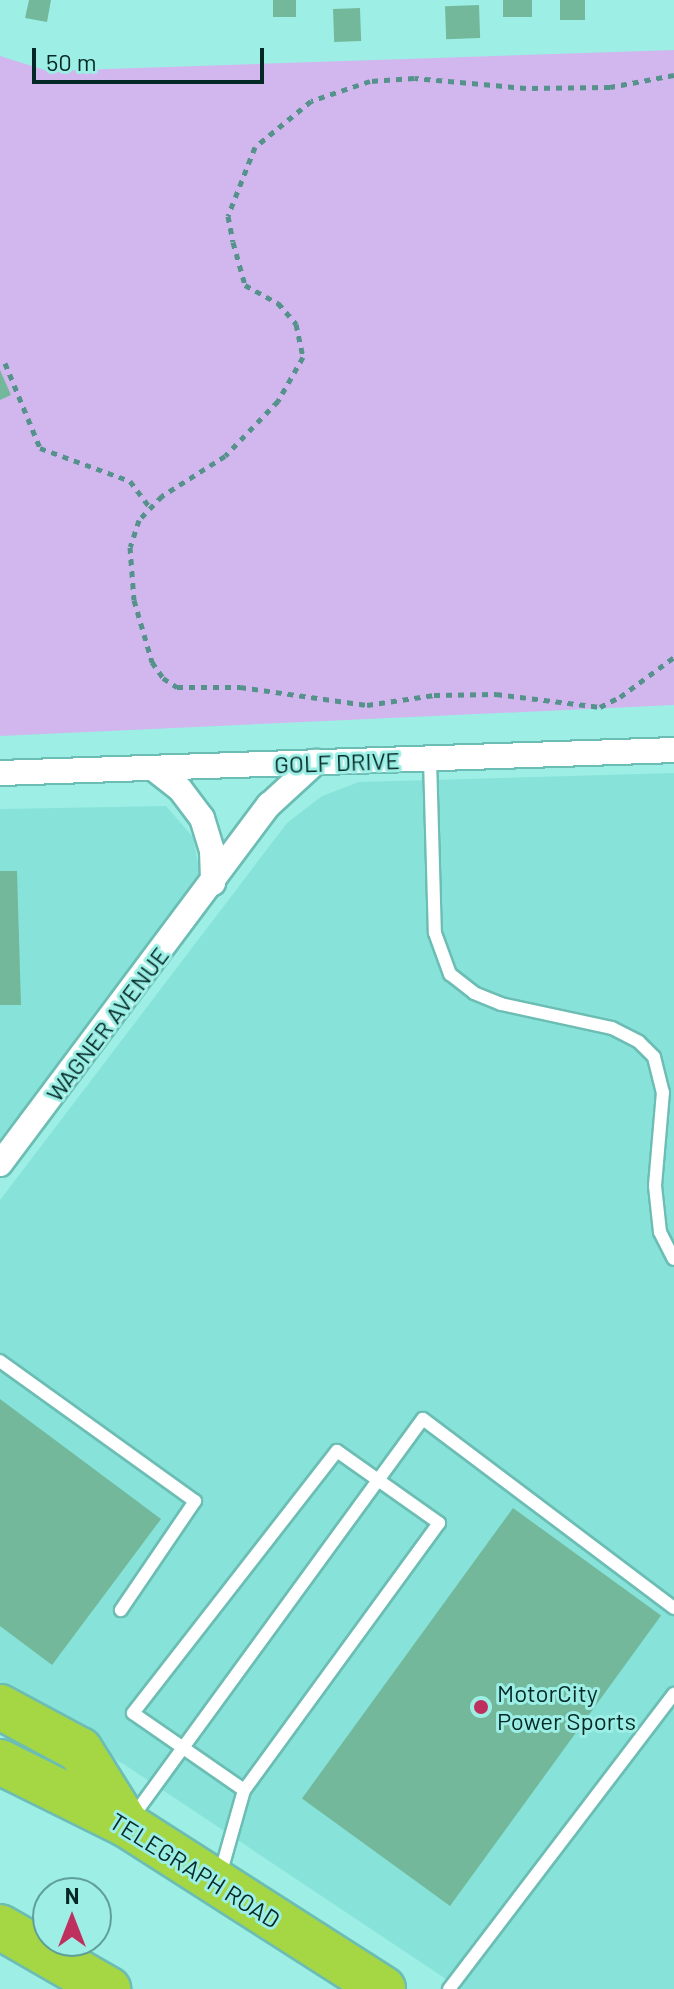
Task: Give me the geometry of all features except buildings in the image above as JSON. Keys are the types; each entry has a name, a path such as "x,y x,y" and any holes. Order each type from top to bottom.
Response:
{"highway":[{"path":"0,1707 80,1750 127,1825"},
{"name":"TELEGRAPH ROAD","path":"0,1762 127,1825 383,1989"},
{"path":"0,1927 108,1989"}],"street":[{"name":"GOLF DRIVE","path":"0,773 674,750"},
{"name":"WAGNER AVENUE","path":"0,1164 269,805 316,762"},
{"path":"153,768 180,789 202,818 212,850 213,883"}],"lane":[{"path":"430,759 435,933 450,974 474,993 501,1004 612,1028 639,1042 654,1057 663,1092 655,1186 660,1232 674,1259"},
{"path":"0,1361 195,1501 121,1610"},
{"path":"127,1825 423,1419 674,1608"},
{"path":"218,1882 244,1790 439,1523 337,1451 133,1713 244,1790"},
{"path":"449,1989 674,1694"}],"path":[{"path":"674,75 610,87 526,88 414,78 370,81 311,101 255,147 228,216 245,285 278,303 296,324 303,357 278,401 225,456 162,496 139,520 130,547 134,600 152,662 163,678 177,687 240,687 367,705 434,695 496,694 600,707 620,697 674,657"},
{"path":"5,363 40,448 130,481 150,508"}],"shaded area":[{"path":"674,50 674,705 0,736 0,56 48,71"},
{"path":"674,773 674,1989 461,1989 125,1765 0,1692 0,1200 287,823 322,796 359,782"},
{"path":"166,806 193,837 201,877 0,1139 0,809"}],"place":[{"name":"MotorCity Power Sports","path":"481,1707"}]}
